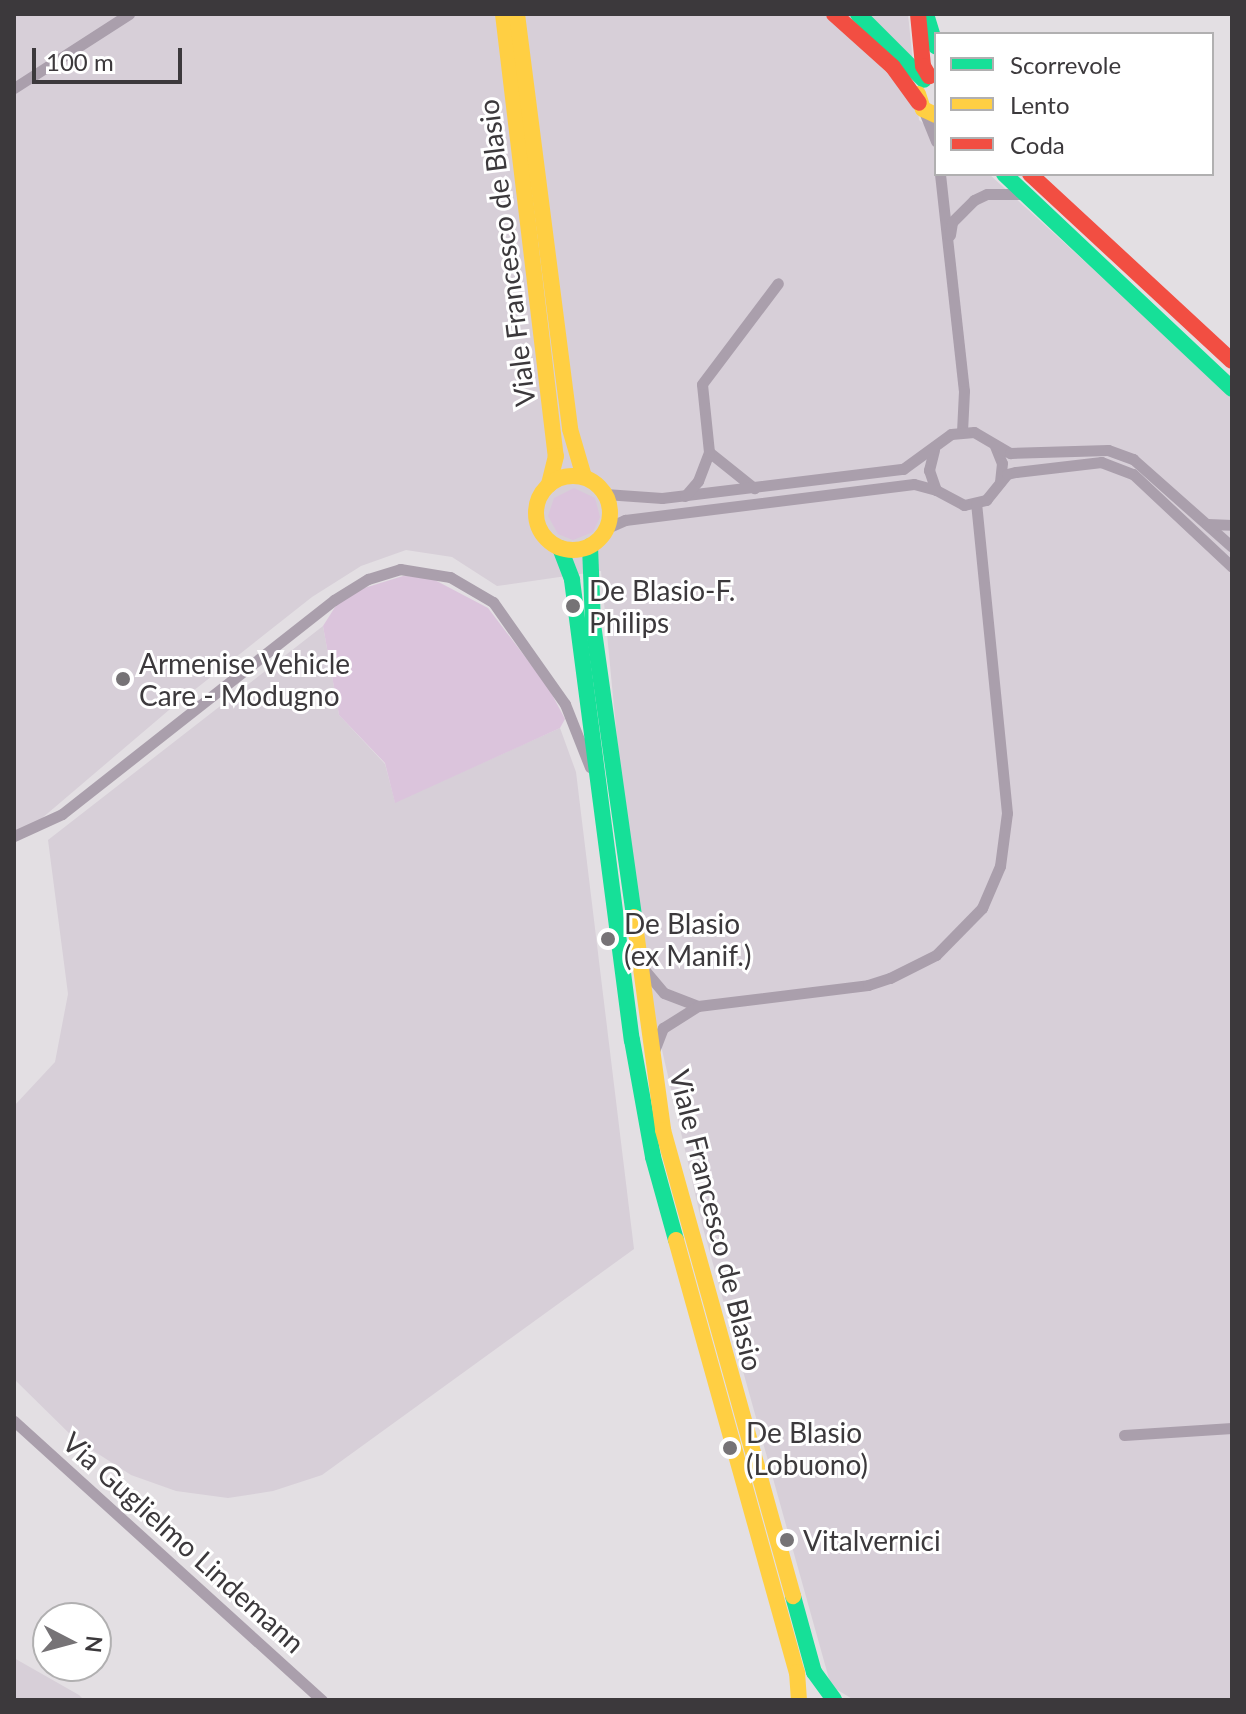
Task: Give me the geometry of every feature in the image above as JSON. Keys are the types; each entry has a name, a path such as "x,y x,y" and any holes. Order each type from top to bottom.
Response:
{"street":[{"path":"14,88 129,14"},
{"name":"Viale Francesco de Blasio","path":"503,14 556,456 549,485"},
{"name":"Viale Francesco de Blasio","path":"517,14 570,429 584,477"},
{"path":"834,14 893,67 926,109 934,135"},
{"path":"858,14 930,76"},
{"path":"918,14 923,66 930,76 926,109"},
{"path":"926,14 934,40"},
{"path":"940,176 964,391 962,432"},
{"path":"1006,176 1232,389"},
{"path":"1032,176 1232,361"},
{"path":"948,244 952,222 974,200 987,194 1025,194"},
{"path":"685,496 698,481 709,452 702,384 778,283"},
{"path":"962,432 1025,455 1092,449 1120,454 1149,470 1232,547"},
{"path":"962,432 903,469 685,496 626,499 605,494 584,477 559,478 549,485 536,514 543,534 560,548 590,546 607,528 625,520 914,484 936,490 954,503 976,504 1016,472 1101,462 1133,474 1232,567"},
{"path":"994,445 1002,463 1000,483"},
{"path":"934,450 929,470 936,490"},
{"path":"709,452 754,488"},
{"path":"605,494 607,528"},
{"path":"652,1071 663,1028 698,1006 868,985 890,978 936,955 982,908 1000,866 1007,813 976,504"},
{"path":"1207,524 1232,525"},
{"name":"Viale Francesco de Blasio","path":"590,546 593,624 652,1071 679,1198 814,1672 834,1700"},
{"name":"Viale Francesco de Blasio","path":"560,548 572,580 632,1040 653,1157 797,1672 799,1700"},
{"path":"14,836 62,814 334,600 368,579 400,569 450,577 493,602 573,720 604,822"},
{"path":"635,958 664,993 698,1006"},
{"name":"Via Guglielmo Lindemann","path":"14,1421 322,1700"},
{"path":"1124,1435 1232,1428"}],"shaded area":[{"path":"14,14 908,14 919,120 934,131 934,176 991,176 1232,396 1232,1700 854,1700 831,1686 703,1228 636,937 601,571 497,586 452,557 406,550 361,566 312,597 169,710 14,842"},
{"path":"574,488 595,498 600,517 593,532 573,540 558,534 548,516 554,498"},
{"path":"403,576 429,577 488,608 548,687 565,719 560,728 395,803 385,763 339,715 323,626 337,604 361,589"},
{"path":"323,626 339,715 385,764 395,802 560,728 576,772 634,1249 322,1475 273,1491 228,1498 176,1491 131,1475 75,1439 14,1379 14,1106 55,1062 68,994 48,840"},
{"path":"14,1658 32,1668 32,1682 56,1682 84,1700 14,1700"}],"traffic: fast":[{"path":"858,14 924,80"},
{"path":"926,14 934,40"},
{"path":"1006,176 1232,389"},
{"path":"590,546 593,624 634,917"},
{"path":"560,548 572,580 632,1040 653,1157 676,1240"},
{"path":"793,1596 814,1672 834,1700"}],"traffic: slow":[{"path":"503,14 556,456 549,485"},
{"path":"517,14 570,429 584,477"},
{"path":"918,94 923,109 934,114"},
{"path":"573,476 587,479 599,487 607,499 610,513 607,527 599,539 587,547 573,550 559,547 547,539 539,527 536,513 539,499 547,487 559,479 573,476"},
{"path":"634,917 663,1130 793,1596"},
{"path":"676,1240 797,1672 799,1700"}],"traffic: jam":[{"path":"834,14 893,67 919,103"},
{"path":"918,14 923,66 929,76"},
{"path":"1032,176 1232,361"}],"place":[{"name":"De Blasio-F. Philips","path":"573,606"},
{"name":"Armenise Vehicle Care - Modugno","path":"123,679"},
{"name":"De Blasio (ex Manif.)","path":"608,939"},
{"name":"De Blasio (Lobuono)","path":"730,1448"},
{"name":"Vitalvernici","path":"787,1540"}]}
